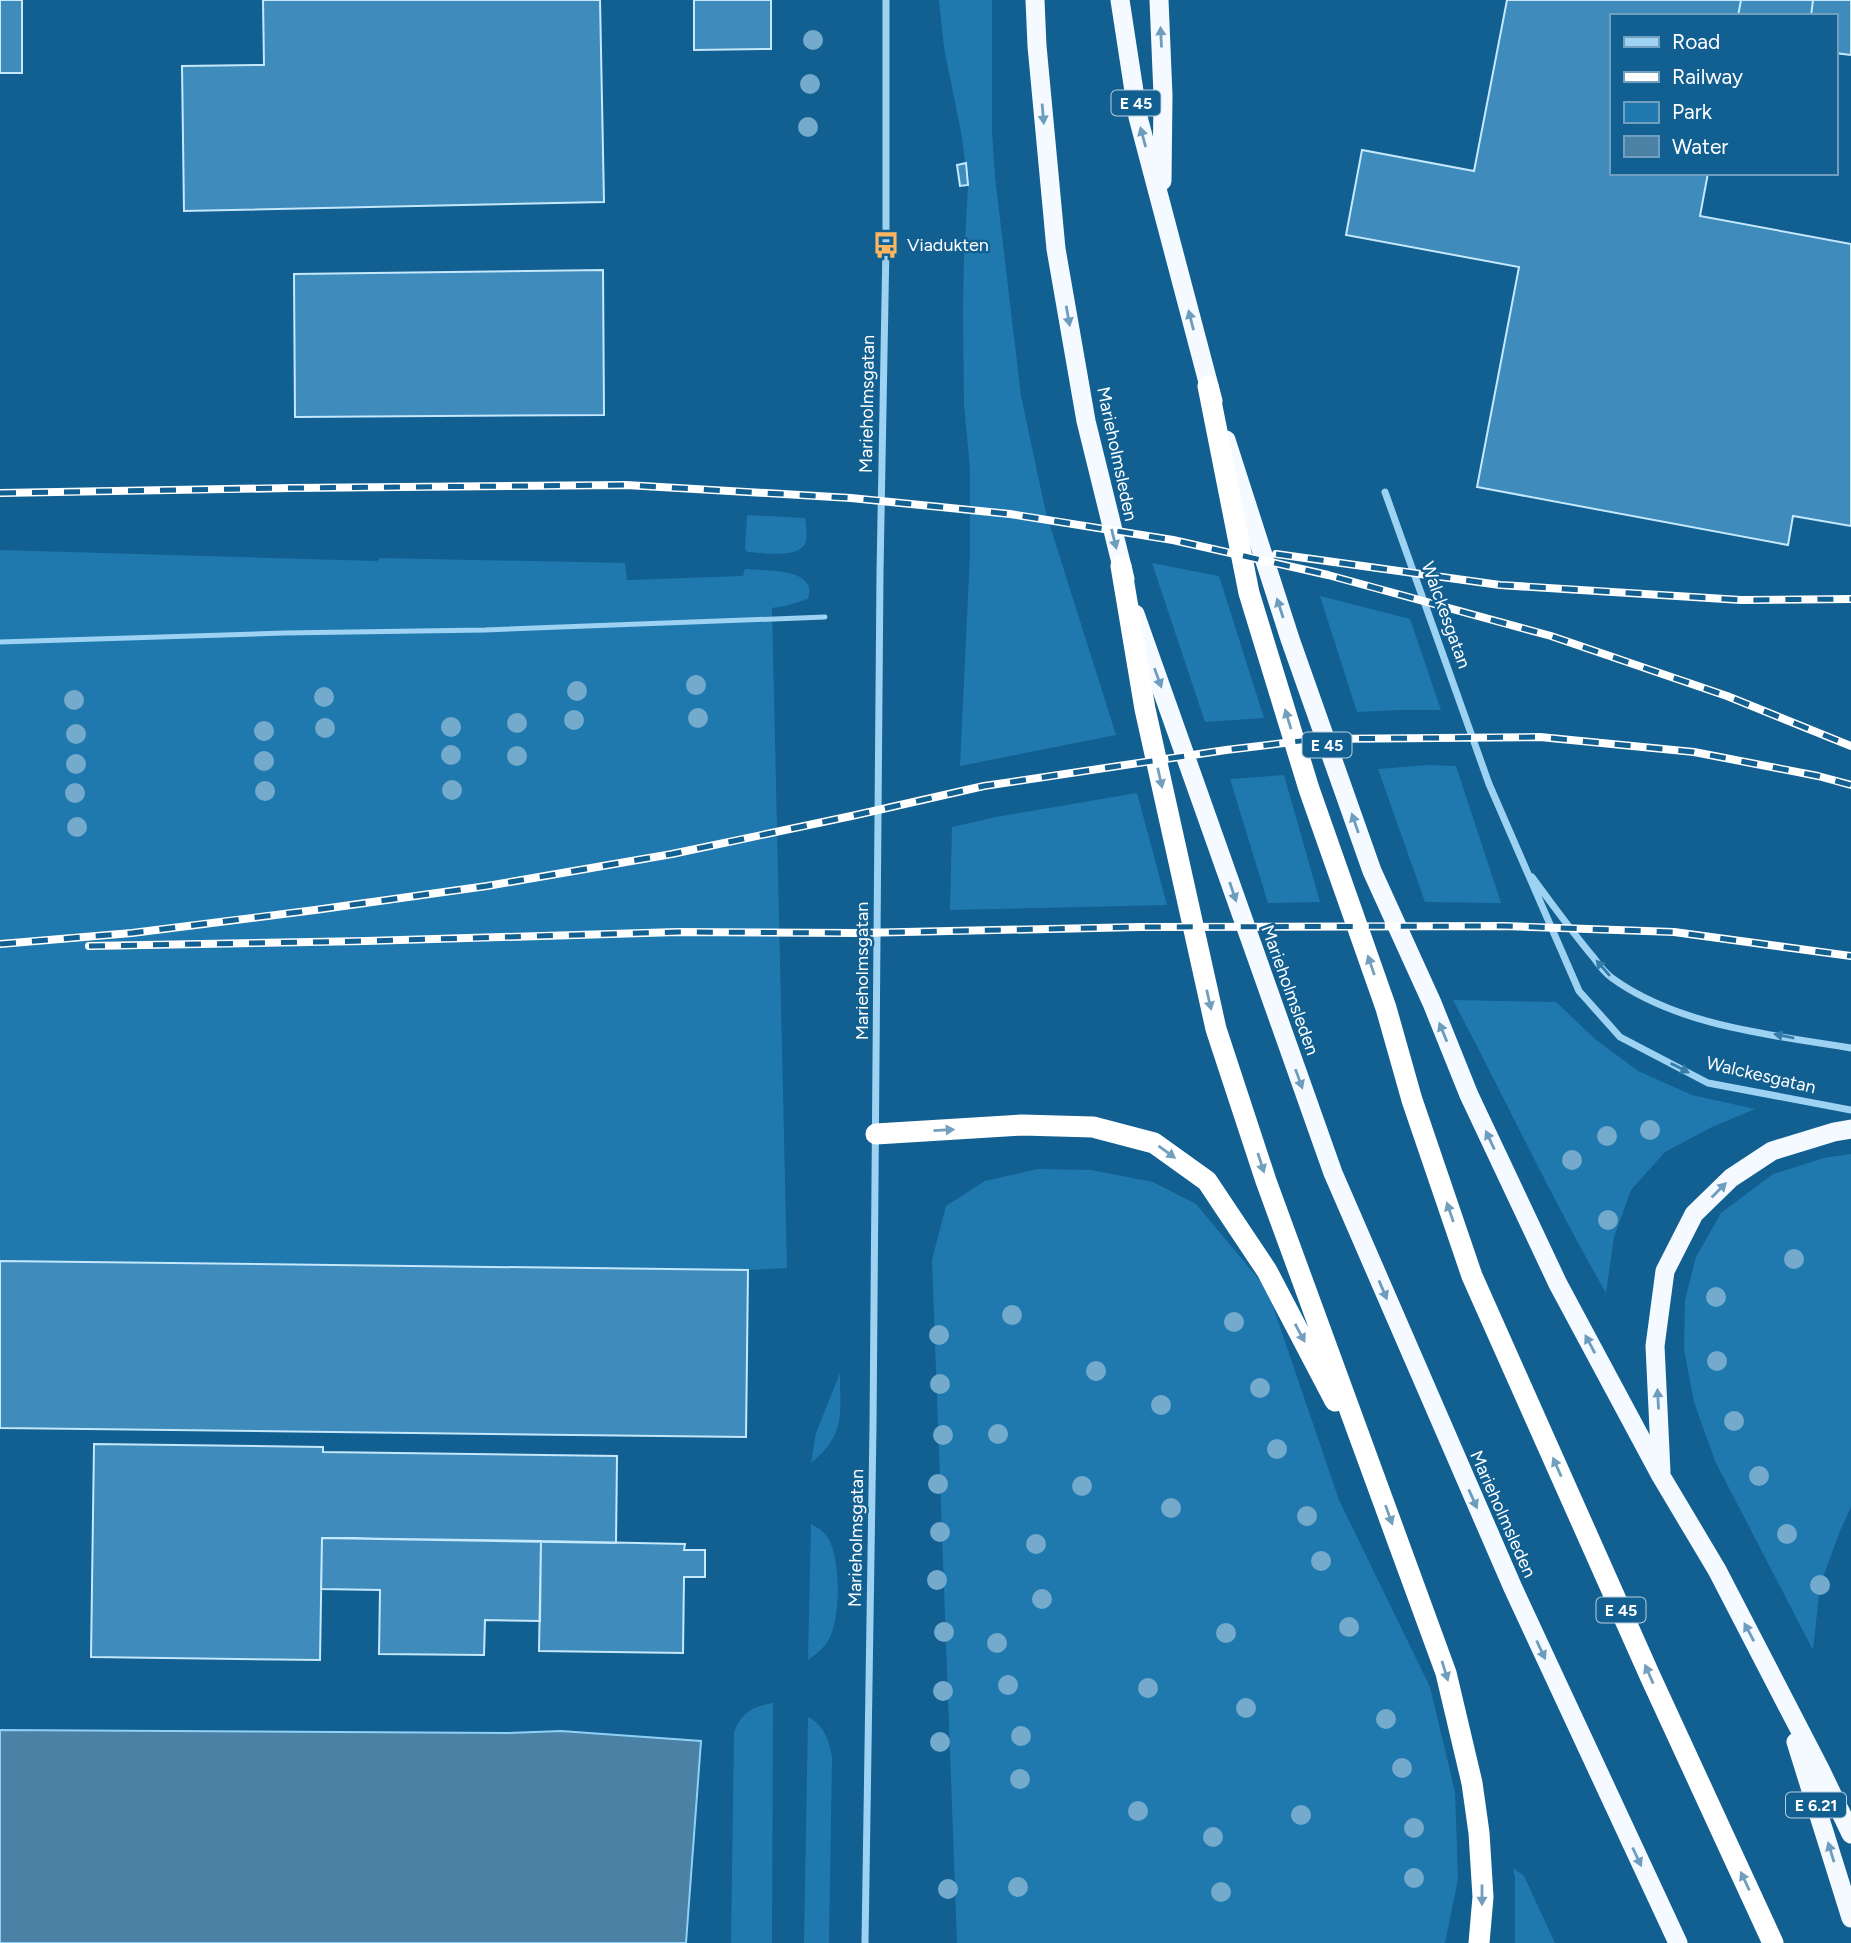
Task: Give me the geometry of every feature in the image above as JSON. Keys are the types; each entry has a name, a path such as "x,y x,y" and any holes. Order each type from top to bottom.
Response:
{"highway":[{"name":"Marieholmsleden","path":"1035,0 1056,249 1086,421 1135,615 1333,1173 1507,1576 1678,1943"},
{"name":"E 45","path":"1119,0 1138,117 1208,386 1249,593 1309,789 1386,1008 1412,1100 1472,1276 1650,1676 1773,1943"},
{"path":"1159,0 1163,95 1161,203"},
{"name":"E 45","path":"1208,386 1290,639 1372,871 1432,1003 1469,1095 1552,1272 1717,1570 1851,1834"},
{"path":"1121,566 1145,709 1216,1029 1266,1181 1447,1673 1472,1783 1479,1833 1483,1897 1479,1943"},
{"path":"876,1134 1023,1125 1093,1127 1154,1143 1207,1181 1268,1271 1375,1477"},
{"name":"E 45","path":"1661,1472 1655,1346 1665,1271 1695,1214 1731,1178 1772,1151 1851,1129"},
{"name":"E 6.21","path":"1781,1693 1851,1918"}],"street":[{"name":"Marieholmsgatan","path":"865,1943 886,245 886,0"},
{"name":"Walckesgatan","path":"1385,492 1489,784 1580,991 1620,1037 1708,1083 1851,1110"},
{"name":"Walckesgatan","path":"1523,865 1610,977 1659,1006 1694,1018 1851,1048"}],"lane":[{"path":"0,642 284,633 485,631 825,617"}],"green space":[{"path":"939,0 992,0 992,132 995,177 1021,396 1046,513 1116,735 960,766 970,554 970,469 964,404 963,313 968,187 962,137 944,48"},
{"path":"747,515 805,518 806,541 803,547 790,553 748,552 745,549"},
{"path":"0,550 377,561 380,558 625,563 627,580 743,576 745,569 788,573 805,581 809,589 808,599 772,608 787,1268 748,1270 0,1261"},
{"path":"1152,563 1219,576 1264,718 1205,722"},
{"path":"1320,596 1410,619 1441,710 1357,712"},
{"path":"1427,765 1456,766 1501,903 1425,902 1378,769"},
{"path":"1284,775 1320,902 1268,903 1230,779"},
{"path":"1137,793 1167,905 950,910 952,827"},
{"path":"1453,1000 1556,1002 1595,1039 1638,1071 1692,1095 1755,1109 1712,1127 1665,1152 1631,1190 1614,1237 1606,1293 1547,1184"},
{"path":"1851,1154 1851,1507 1820,1585 1813,1650 1715,1461 1694,1402 1684,1349 1685,1300 1696,1257 1721,1213 1773,1174 1824,1158"},
{"path":"1038,1169 1091,1170 1153,1182 1196,1204 1267,1289 1339,1500 1430,1687 1455,1792 1458,1879 1445,1943 957,1943 932,1260 946,1206 985,1181"},
{"path":"840,1373 840,1412 836,1433 811,1463 816,1433"},
{"path":"811,1524 828,1538 835,1560 838,1590 835,1619 828,1641 808,1660"},
{"path":"773,1703 772,1943 731,1943 734,1733 748,1712"},
{"path":"808,1717 818,1724 825,1734 832,1757 829,1943 804,1943"},
{"path":"1513,1868 1524,1876 1555,1943 1515,1943"}],"water":[{"path":"0,1730 561,1731 701,1741 686,1943 0,1943"}],"building":[{"path":"0,0 22,0 22,73 0,73"},
{"path":"263,0 600,0 604,202 184,211 182,66 264,65"},
{"path":"694,0 771,0 771,49 694,50"},
{"path":"1507,0 1741,0 1738,14 1610,14 1610,175 1708,175 1700,216 1851,244 1851,526 1793,516 1788,545 1477,487 1519,267 1346,235 1362,150 1474,171"},
{"path":"1741,0 1813,0 1811,14 1738,14"},
{"path":"1813,0 1851,0 1851,55 1837,53 1837,14 1811,14"},
{"path":"966,163 968,185 960,186 957,165"},
{"path":"603,270 604,415 295,417 294,274"},
{"path":"0,1261 748,1270 746,1437 0,1428"},
{"path":"94,1444 323,1447 323,1452 617,1456 616,1543 322,1538 320,1660 91,1657"},
{"path":"322,1538 541,1541 540,1621 485,1620 484,1655 379,1654 380,1590 321,1589"},
{"path":"541,1541 685,1544 684,1550 705,1550 705,1577 684,1577 683,1653 539,1651"}],"railway":[{"path":"0,493 626,485 851,498 1010,514 1173,540 1328,575 1551,636 1727,696 1851,746"},
{"path":"1276,554 1500,585 1741,600 1851,599"},
{"path":"0,944 132,933 487,886 672,854 984,786 1317,739 1540,737 1694,752 1851,785"},
{"path":"89,946 678,932 859,933 1140,927 1504,926 1674,932 1851,956"}],"place":[{"name":"Viadukten","path":"886,245"}]}
